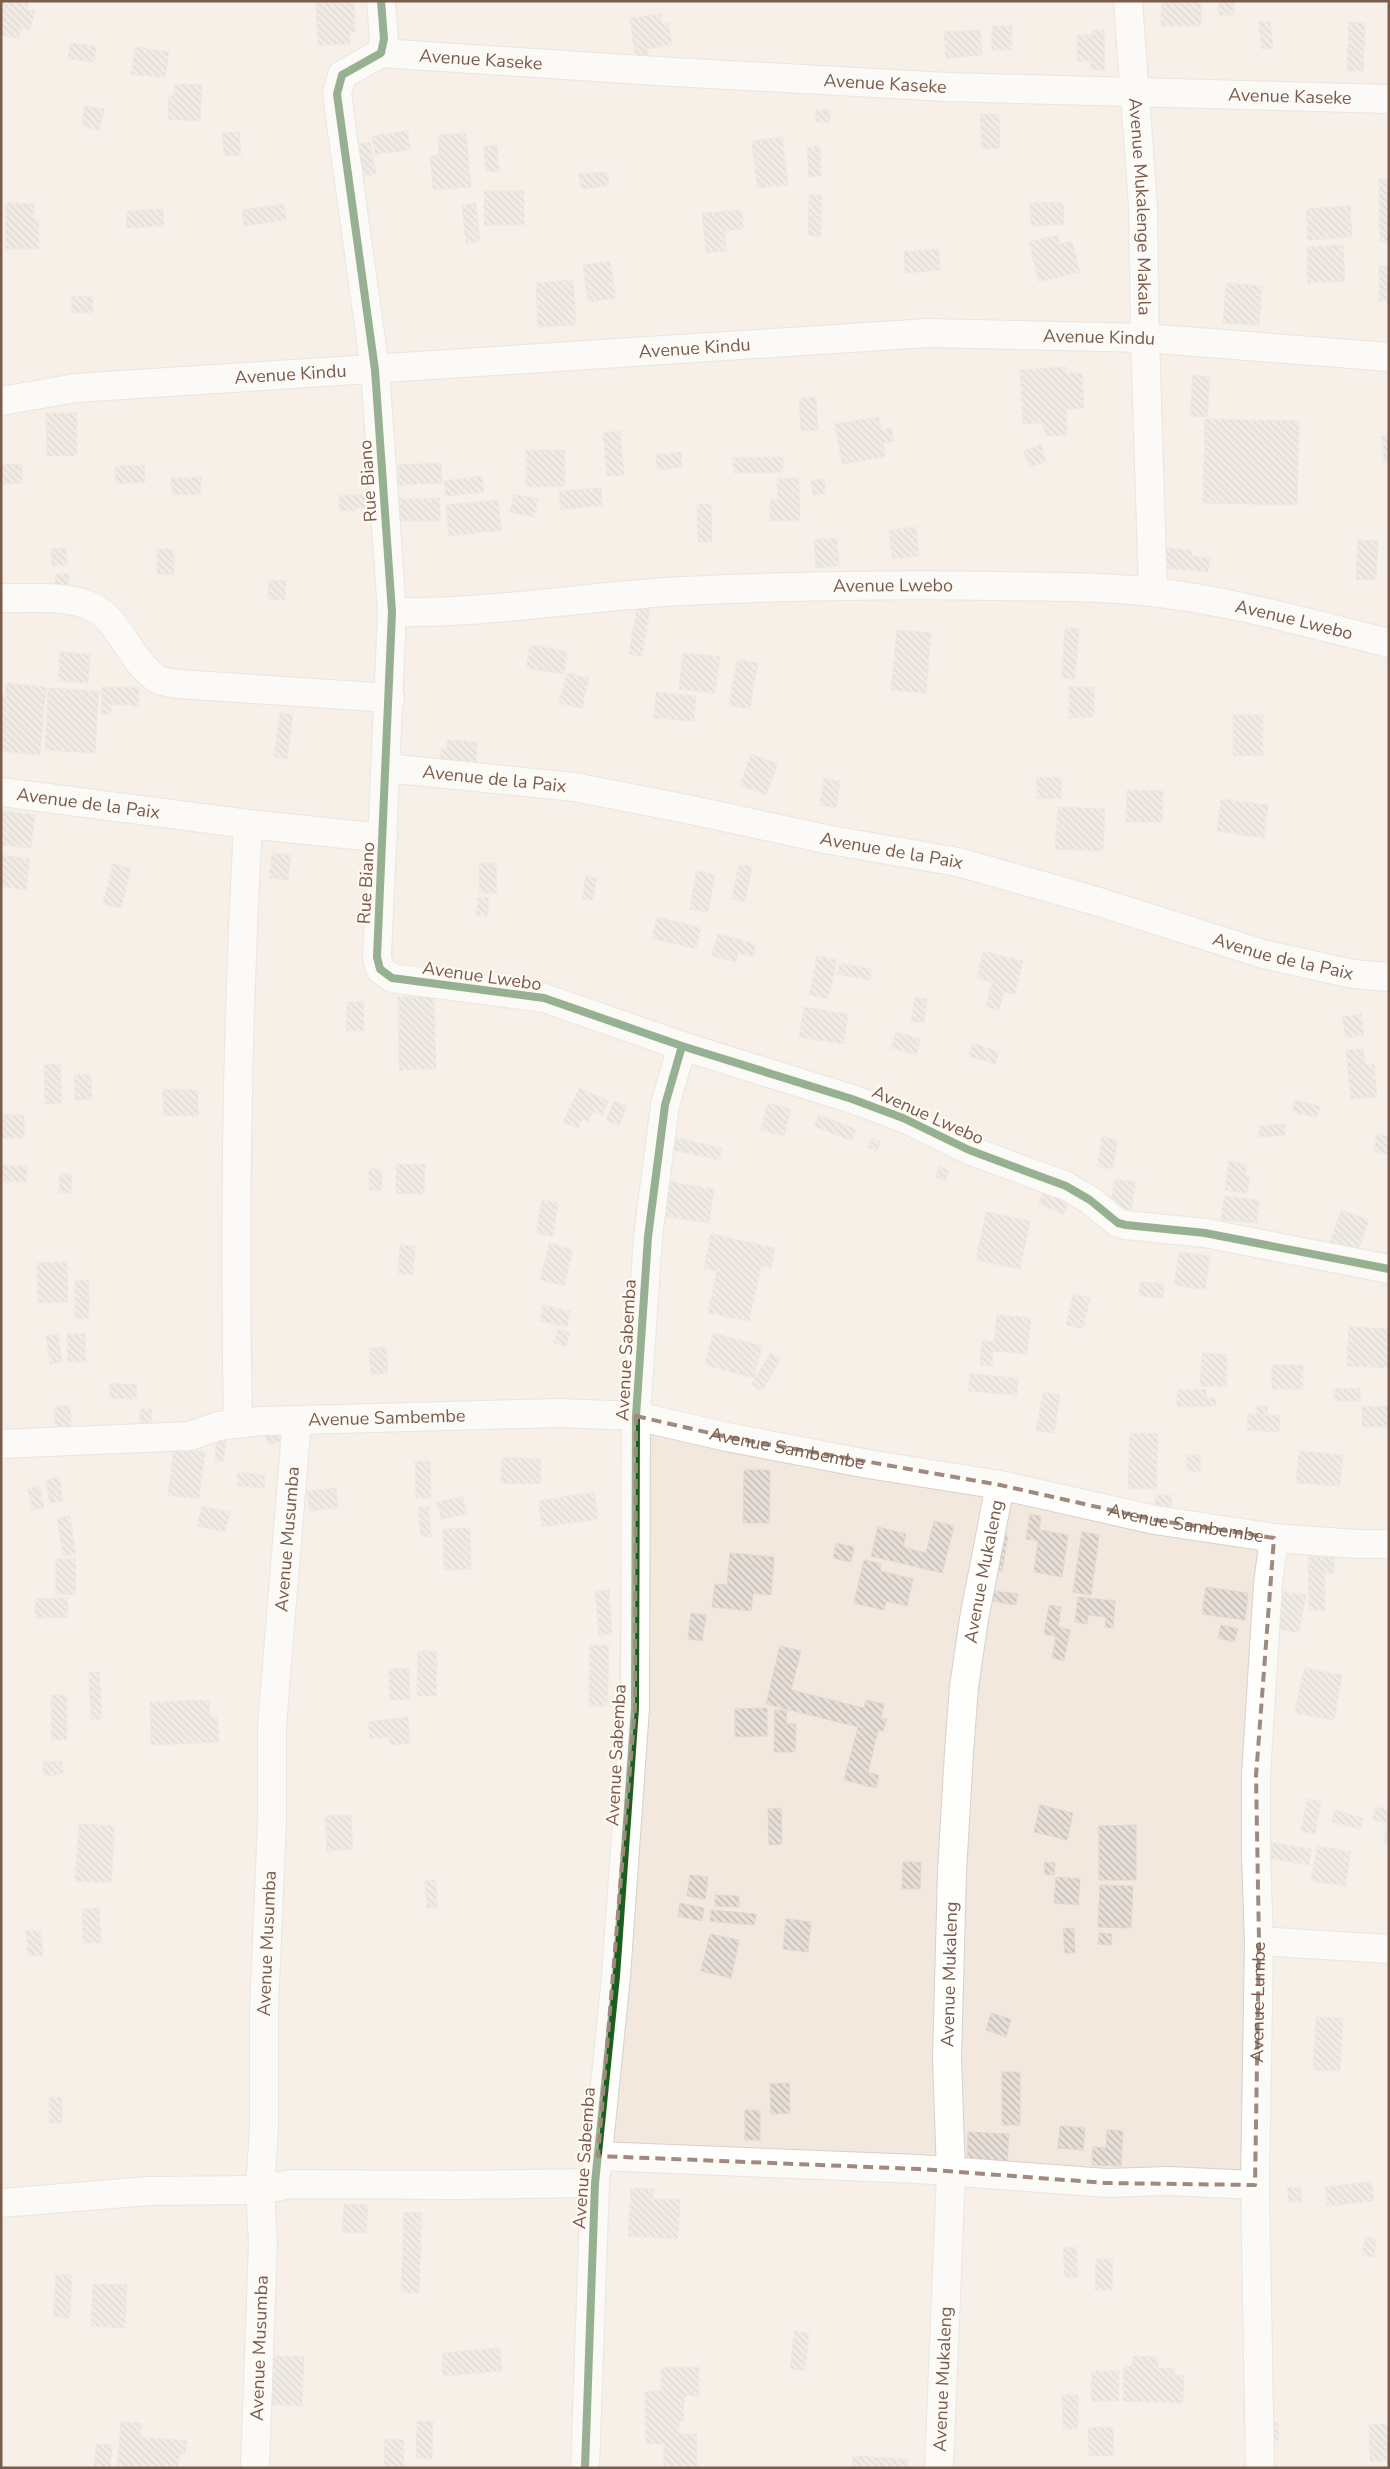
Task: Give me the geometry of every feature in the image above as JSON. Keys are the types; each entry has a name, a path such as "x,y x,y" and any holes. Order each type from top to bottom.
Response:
{"street":[{"path":"381,1 384,39 381,53"},
{"name":"Avenue Mukalenge Makala","path":"1128,1 1143,206 1145,338 1154,592"},
{"name":"Avenue Kaseke","path":"381,53 656,72 947,87 1136,90 1389,99"},
{"name":"Rue Biano","path":"381,53 342,75 337,94 375,370 392,612 387,768 377,957 380,969 392,978"},
{"name":"Avenue Kindu","path":"1,401 76,388 928,333 1145,338 1389,357"},
{"name":"Avenue Lwebo","path":"392,612 451,612 524,606 596,597 688,591 910,584 1105,588 1154,592 1251,609 1389,643"},
{"path":"1,598 62,600 86,604 104,614 132,653 160,680 178,684 390,698"},
{"name":"Avenue de la Paix","path":"387,768 574,787 686,808 830,840 958,862 1096,901 1263,954 1353,974 1389,977"},
{"name":"Avenue de la Paix","path":"1,792 248,824 383,838"},
{"path":"238,1423 237,1272 240,1032 248,824"},
{"name":"Avenue Lwebo","path":"392,978 544,998 682,1046 852,1099 903,1118 969,1150 1066,1186 1090,1200 1118,1223 1205,1233 1389,1269"},
{"name":"Avenue Sabemba","path":"585,2468 595,2183 616,1976 636,1708 636,1416 648,1237 665,1105 682,1046"},
{"name":"Avenue Sambembe","path":"1,1444 190,1436 218,1426 238,1423 297,1420 559,1414 636,1416 727,1437 858,1462 1000,1485 1155,1520 1274,1538 1356,1544 1389,1544"},
{"name":"Avenue Musumba","path":"256,2468 263,2242 260,2190 264,2128 264,2009 272,1820 272,1725 297,1420"},
{"name":"Avenue Mukaleng","path":"940,2468 951,2172 947,2049 952,1872 963,1696 974,1619 1000,1485"},
{"name":"Avenue Lumbe","path":"1260,2468 1255,2186 1259,1941 1256,1776 1268,1584 1274,1538"},
{"path":"1259,1941 1389,1949"},
{"path":"598,2156 909,2169 1106,2183 1168,2181 1255,2186"},
{"path":"1,2203 149,2191 260,2190 291,2184 455,2185 595,2183"}],"highlighted area":[{"path":"636,1416 727,1437 1000,1485 1155,1520 1274,1538 1256,1776 1259,1941 1255,2185 1106,2183 919,2169 598,2156 635,1708"}],"shaded area":[{"path":"1,1 1389,1 1389,2468 1,2468"}],"building":[{"path":"1,1 29,1 27,10 35,11 30,30 21,28 19,39 1,35"},
{"path":"354,1 355,32 350,32 350,44 318,45 316,3"},
{"path":"1169,1 1201,1 1201,26 1161,26 1161,3 1169,3"},
{"path":"1219,1 1234,1 1234,15 1219,15"},
{"path":"661,14 662,24 669,23 672,45 647,49 648,54 635,56 630,18"},
{"path":"1270,21 1273,48 1262,49 1259,22"},
{"path":"1349,22 1365,23 1363,71 1347,71"},
{"path":"992,26 1012,26 1012,50 992,50"},
{"path":"981,30 982,55 946,58 944,32"},
{"path":"1092,30 1104,30 1105,70 1091,70 1091,61 1077,61 1077,35 1092,35"},
{"path":"70,43 96,46 94,62 68,59"},
{"path":"135,47 169,52 165,78 131,74"},
{"path":"175,84 202,85 200,121 168,119 169,96 174,96"},
{"path":"85,106 104,109 100,130 82,126"},
{"path":"816,110 830,110 830,123 816,122"},
{"path":"980,114 999,114 1000,148 982,149"},
{"path":"408,131 410,150 375,154 372,136"},
{"path":"239,132 241,155 224,156 222,133"},
{"path":"466,133 471,187 433,190 430,156 439,155 438,135"},
{"path":"782,137 788,185 757,188 752,141"},
{"path":"370,142 376,174 359,177 353,145"},
{"path":"497,145 499,172 486,172 484,146"},
{"path":"820,146 821,176 809,177 807,147"},
{"path":"608,172 609,186 581,189 579,174"},
{"path":"1379,179 1389,179 1389,241 1380,241"},
{"path":"484,191 524,191 524,225 484,225"},
{"path":"809,195 822,195 821,236 808,236"},
{"path":"1063,202 1064,224 1031,226 1030,203"},
{"path":"6,203 34,204 34,219 39,219 39,249 5,249"},
{"path":"476,203 480,242 466,243 462,205"},
{"path":"284,204 286,220 244,226 242,210"},
{"path":"1350,206 1352,237 1308,240 1306,209"},
{"path":"163,209 164,226 127,228 126,211"},
{"path":"742,210 743,229 725,231 726,251 706,253 702,213"},
{"path":"1057,235 1060,244 1072,241 1080,272 1039,282 1029,242"},
{"path":"1343,245 1345,281 1308,283 1307,247"},
{"path":"939,249 940,270 905,273 904,252"},
{"path":"610,261 616,298 588,302 583,265"},
{"path":"1379,266 1389,266 1389,301 1379,301"},
{"path":"573,280 576,325 538,327 536,283"},
{"path":"1226,283 1262,286 1259,325 1223,323"},
{"path":"72,296 93,297 92,313 72,312"},
{"path":"1066,367 1066,373 1082,373 1084,408 1066,409 1067,435 1047,436 1041,423 1023,424 1020,370"},
{"path":"1193,375 1210,377 1207,417 1190,416"},
{"path":"816,397 818,430 801,431 799,398"},
{"path":"46,413 77,413 77,456 47,456"},
{"path":"879,417 881,430 891,428 894,441 883,443 885,457 842,464 835,424"},
{"path":"1205,419 1299,421 1297,505 1203,503"},
{"path":"620,431 624,475 607,476 603,433"},
{"path":"1389,435 1389,460 1384,461 1381,436"},
{"path":"1041,444 1046,461 1030,467 1024,451"},
{"path":"526,450 565,450 565,486 526,487"},
{"path":"681,452 682,467 657,470 656,455"},
{"path":"783,457 783,472 734,473 733,458"},
{"path":"441,463 442,483 399,485 398,465"},
{"path":"22,464 22,483 1,484 1,465"},
{"path":"145,465 145,482 116,484 115,466"},
{"path":"482,476 484,492 446,496 444,481"},
{"path":"201,477 201,494 172,495 171,478"},
{"path":"799,478 800,520 770,521 770,499 778,499 777,479"},
{"path":"824,479 826,493 813,495 811,481"},
{"path":"601,488 602,506 561,509 559,491"},
{"path":"514,494 538,499 534,517 510,512"},
{"path":"340,495 369,495 368,508 356,508 355,511 339,511"},
{"path":"440,498 440,521 397,521 397,499"},
{"path":"498,500 501,530 449,536 446,505"},
{"path":"697,504 711,504 712,542 698,542"},
{"path":"916,527 919,556 892,559 889,530"},
{"path":"837,538 839,566 816,568 814,540"},
{"path":"1358,540 1378,541 1376,580 1356,580"},
{"path":"66,548 67,565 52,566 51,549"},
{"path":"1165,548 1192,550 1192,556 1210,558 1208,572 1163,568"},
{"path":"157,549 174,549 174,575 157,574"},
{"path":"68,573 69,588 56,589 55,574"},
{"path":"269,580 286,581 285,600 268,599"},
{"path":"637,607 650,609 642,656 629,654"},
{"path":"1065,628 1079,629 1075,679 1061,678"},
{"path":"897,630 931,633 926,693 891,690"},
{"path":"530,645 567,651 564,674 526,668"},
{"path":"60,652 90,654 88,683 58,681"},
{"path":"683,653 720,657 715,693 679,689"},
{"path":"737,659 758,663 750,709 729,705"},
{"path":"567,673 589,678 582,708 559,703"},
{"path":"6,683 46,687 40,755 1,751 1,697 5,697"},
{"path":"102,687 139,688 138,706 111,704 111,714 101,714"},
{"path":"1069,687 1094,687 1094,717 1069,718"},
{"path":"48,688 99,691 95,753 45,750"},
{"path":"656,692 696,696 694,721 654,718"},
{"path":"280,713 293,714 287,759 274,757"},
{"path":"1233,715 1263,715 1263,755 1233,756"},
{"path":"447,740 477,742 476,767 440,765 441,749 447,749"},
{"path":"751,754 778,764 766,795 740,785"},
{"path":"1037,777 1061,777 1062,798 1037,799"},
{"path":"824,779 840,781 836,808 820,805"},
{"path":"1127,790 1163,791 1162,822 1126,822"},
{"path":"1221,799 1268,805 1264,838 1217,831"},
{"path":"1058,807 1105,809 1103,851 1055,849"},
{"path":"1,811 35,815 31,848 1,845"},
{"path":"272,853 291,855 288,880 269,878"},
{"path":"1,855 30,859 26,890 1,886"},
{"path":"479,863 496,863 497,893 479,893"},
{"path":"113,864 131,868 121,908 103,904"},
{"path":"739,864 752,867 745,902 732,899"},
{"path":"696,871 715,875 708,912 690,909"},
{"path":"586,876 597,878 593,901 582,899"},
{"path":"478,897 489,898 487,917 476,915"},
{"path":"657,917 701,928 696,949 652,938"},
{"path":"718,934 756,944 753,957 738,953 736,962 712,956"},
{"path":"983,951 1023,961 1015,994 1004,992 999,1010 986,1007 992,982 977,978"},
{"path":"817,956 837,960 828,999 809,995"},
{"path":"839,963 872,969 870,980 837,974"},
{"path":"434,996 436,1069 399,1070 398,997"},
{"path":"915,997 927,999 924,1023 911,1021"},
{"path":"347,1002 364,1002 364,1031 346,1031"},
{"path":"804,1007 848,1014 844,1044 799,1037"},
{"path":"1361,1014 1364,1035 1346,1038 1342,1017"},
{"path":"896,1032 921,1039 916,1055 891,1048"},
{"path":"973,1043 999,1052 995,1064 969,1056"},
{"path":"1363,1049 1365,1065 1374,1064 1377,1097 1351,1099 1346,1050"},
{"path":"60,1064 62,1103 45,1104 44,1065"},
{"path":"91,1074 92,1099 75,1100 74,1075"},
{"path":"579,1088 608,1101 602,1116 593,1111 588,1122 582,1119 578,1129 563,1122"},
{"path":"163,1089 198,1090 198,1116 163,1116"},
{"path":"1295,1100 1320,1106 1317,1118 1292,1112"},
{"path":"614,1101 627,1107 619,1126 606,1120"},
{"path":"768,1103 791,1109 784,1136 761,1130"},
{"path":"1,1115 24,1115 24,1138 1,1138"},
{"path":"819,1115 856,1129 852,1141 814,1126"},
{"path":"1285,1124 1285,1135 1259,1137 1259,1126"},
{"path":"1377,1134 1389,1137 1389,1154 1374,1151"},
{"path":"672,1137 722,1148 719,1160 669,1149"},
{"path":"1102,1137 1117,1140 1113,1169 1097,1166"},
{"path":"872,1138 881,1142 877,1151 868,1147"},
{"path":"1229,1161 1247,1164 1245,1176 1250,1177 1247,1193 1225,1190"},
{"path":"396,1164 425,1164 424,1194 396,1193"},
{"path":"1,1165 27,1166 26,1182 1,1181"},
{"path":"939,1166 949,1171 945,1181 935,1177"},
{"path":"369,1169 382,1169 382,1190 369,1190"},
{"path":"60,1174 72,1174 71,1193 59,1193"},
{"path":"1115,1179 1136,1182 1131,1211 1110,1207"},
{"path":"657,1180 714,1189 709,1223 652,1214"},
{"path":"1043,1192 1069,1201 1064,1214 1039,1204"},
{"path":"1224,1196 1259,1200 1257,1223 1221,1220"},
{"path":"542,1200 558,1203 553,1236 536,1233"},
{"path":"1341,1210 1369,1220 1356,1256 1329,1246"},
{"path":"986,1212 1030,1221 1020,1269 976,1260"},
{"path":"711,1234 775,1248 771,1268 761,1266 749,1321 708,1313 717,1271 704,1268"},
{"path":"549,1243 573,1250 564,1286 540,1280"},
{"path":"400,1245 415,1246 413,1275 398,1274"},
{"path":"1179,1252 1210,1256 1205,1290 1174,1285"},
{"path":"67,1262 68,1302 38,1303 37,1263"},
{"path":"75,1280 89,1280 89,1319 75,1319"},
{"path":"1140,1282 1164,1283 1163,1298 1139,1296"},
{"path":"1073,1294 1090,1298 1083,1329 1066,1325"},
{"path":"543,1305 570,1311 567,1327 540,1321"},
{"path":"997,1315 1031,1318 1027,1354 993,1351 992,1366 980,1365 982,1341 994,1342"},
{"path":"1349,1327 1389,1329 1389,1368 1347,1366"},
{"path":"558,1329 570,1333 566,1346 554,1343"},
{"path":"713,1333 762,1346 754,1378 705,1365"},
{"path":"58,1334 62,1362 50,1364 46,1336"},
{"path":"67,1334 85,1334 86,1362 68,1362"},
{"path":"386,1347 388,1373 371,1375 369,1348"},
{"path":"771,1352 781,1359 762,1391 751,1385"},
{"path":"1202,1353 1227,1354 1226,1387 1200,1386"},
{"path":"1272,1365 1303,1365 1303,1389 1272,1389"},
{"path":"970,1374 1018,1378 1017,1395 968,1391"},
{"path":"110,1383 137,1385 136,1399 109,1398"},
{"path":"1360,1388 1360,1401 1334,1401 1334,1389"},
{"path":"1206,1389 1206,1398 1216,1398 1216,1406 1177,1407 1177,1390"},
{"path":"1043,1392 1060,1395 1054,1433 1036,1431"},
{"path":"70,1405 72,1434 56,1435 54,1407"},
{"path":"1257,1405 1268,1406 1267,1415 1256,1414"},
{"path":"1362,1406 1389,1407 1389,1427 1362,1427"},
{"path":"140,1409 152,1409 152,1429 140,1430"},
{"path":"1248,1414 1280,1416 1279,1432 1247,1430"},
{"path":"217,1427 227,1428 224,1461 215,1461"},
{"path":"278,1427 280,1442 267,1444 265,1429"},
{"path":"1130,1433 1158,1434 1156,1489 1128,1488"},
{"path":"174,1448 205,1452 199,1499 168,1495"},
{"path":"1299,1451 1343,1455 1340,1486 1296,1483"},
{"path":"1187,1455 1200,1455 1200,1472 1186,1471"},
{"path":"502,1457 541,1459 540,1484 501,1483"},
{"path":"415,1461 430,1461 431,1498 416,1498"},
{"path":"744,1470 770,1470 769,1523 743,1523"},
{"path":"238,1472 265,1475 264,1488 237,1486"},
{"path":"59,1477 63,1501 50,1503 46,1480"},
{"path":"39,1486 44,1507 32,1510 28,1489"},
{"path":"336,1488 338,1508 310,1511 307,1491"},
{"path":"594,1492 598,1519 542,1527 539,1501"},
{"path":"1155,1495 1172,1495 1172,1507 1155,1507"},
{"path":"463,1497 467,1514 441,1519 437,1502"},
{"path":"202,1506 230,1512 225,1532 197,1526"},
{"path":"418,1507 429,1507 431,1536 421,1537"},
{"path":"1030,1514 1041,1516 1039,1530 1068,1535 1062,1577 1034,1572 1038,1541 1026,1539"},
{"path":"70,1516 76,1554 63,1556 57,1518"},
{"path":"934,1521 954,1526 942,1573 871,1556 878,1527 906,1534 903,1547 926,1553"},
{"path":"470,1528 471,1569 444,1570 443,1529"},
{"path":"1082,1532 1099,1535 1091,1595 1073,1592"},
{"path":"994,1534 1008,1536 1002,1571 989,1568"},
{"path":"836,1543 854,1547 851,1562 833,1558"},
{"path":"730,1553 774,1557 771,1595 753,1593 751,1611 712,1607 715,1584 727,1585"},
{"path":"1334,1556 1334,1573 1324,1573 1325,1610 1309,1610 1308,1557"},
{"path":"56,1559 76,1559 75,1595 56,1594"},
{"path":"864,1560 881,1564 880,1571 913,1579 907,1606 886,1601 884,1610 854,1603"},
{"path":"1206,1587 1248,1593 1245,1620 1202,1614"},
{"path":"609,1590 612,1634 599,1635 595,1591"},
{"path":"1275,1590 1306,1595 1299,1633 1268,1627"},
{"path":"994,1591 1018,1594 1016,1605 992,1601"},
{"path":"1078,1597 1115,1601 1113,1628 1105,1627 1106,1617 1088,1615 1087,1624 1075,1622"},
{"path":"68,1598 68,1617 35,1618 35,1599"},
{"path":"1049,1605 1061,1607 1058,1627 1070,1630 1064,1661 1052,1658 1056,1636 1044,1634"},
{"path":"691,1613 706,1615 702,1641 688,1639"},
{"path":"1221,1625 1238,1629 1234,1642 1218,1638"},
{"path":"590,1645 609,1645 607,1706 589,1706"},
{"path":"780,1646 801,1651 791,1690 864,1708 866,1700 884,1704 881,1718 887,1719 883,1731 878,1730 868,1772 879,1775 876,1788 844,1780 858,1727 766,1704"},
{"path":"418,1651 437,1651 436,1696 417,1696"},
{"path":"409,1668 410,1700 390,1700 389,1669"},
{"path":"1304,1668 1342,1675 1334,1720 1295,1713"},
{"path":"89,1672 99,1672 102,1719 91,1720"},
{"path":"51,1695 67,1695 67,1740 51,1740"},
{"path":"209,1700 210,1717 217,1717 219,1742 151,1745 150,1702"},
{"path":"767,1708 767,1736 735,1737 735,1709"},
{"path":"775,1710 787,1710 786,1724 796,1724 795,1752 774,1752"},
{"path":"408,1717 410,1743 390,1745 389,1737 370,1739 368,1722"},
{"path":"62,1761 63,1774 44,1776 43,1762"},
{"path":"1307,1799 1321,1802 1315,1834 1301,1831"},
{"path":"1040,1805 1073,1813 1067,1840 1034,1832"},
{"path":"1376,1807 1389,1810 1389,1842 1384,1841 1388,1823 1372,1819"},
{"path":"781,1808 782,1844 769,1845 768,1809"},
{"path":"1335,1810 1363,1818 1360,1829 1332,1822"},
{"path":"351,1815 353,1849 327,1851 325,1816"},
{"path":"79,1824 115,1826 111,1883 75,1881"},
{"path":"1136,1825 1136,1880 1099,1880 1099,1826"},
{"path":"1272,1843 1311,1849 1309,1865 1270,1858"},
{"path":"1317,1846 1351,1852 1345,1886 1311,1881"},
{"path":"903,1862 921,1862 920,1889 902,1889"},
{"path":"1045,1862 1055,1863 1054,1875 1044,1874"},
{"path":"690,1875 708,1877 705,1899 687,1896"},
{"path":"1056,1877 1080,1879 1078,1905 1054,1903"},
{"path":"435,1879 438,1907 427,1908 425,1881"},
{"path":"1100,1885 1133,1886 1131,1928 1098,1927"},
{"path":"715,1895 739,1896 739,1907 715,1906"},
{"path":"680,1903 704,1908 702,1921 678,1916"},
{"path":"99,1908 101,1943 83,1943 82,1909"},
{"path":"711,1910 756,1914 754,1925 710,1921"},
{"path":"786,1919 811,1922 808,1952 783,1949"},
{"path":"1074,1928 1075,1953 1065,1953 1063,1929"},
{"path":"41,1930 43,1955 28,1956 26,1931"},
{"path":"1099,1933 1112,1934 1111,1945 1098,1944"},
{"path":"710,1934 739,1940 731,1978 701,1971"},
{"path":"991,2013 1011,2019 1006,2037 986,2030"},
{"path":"1316,2017 1343,2018 1340,2071 1313,2070"},
{"path":"1002,2072 1020,2072 1020,2125 1002,2125"},
{"path":"789,2083 790,2113 771,2114 770,2084"},
{"path":"49,2097 62,2097 62,2123 49,2123"},
{"path":"745,2110 760,2110 760,2140 745,2140"},
{"path":"1060,2126 1085,2128 1083,2150 1058,2148"},
{"path":"1107,2130 1123,2131 1121,2166 1092,2165 1093,2147 1106,2148"},
{"path":"968,2132 1009,2134 1007,2164 967,2162"},
{"path":"1372,2182 1374,2201 1327,2206 1325,2187"},
{"path":"1301,2187 1302,2201 1289,2203 1287,2188"},
{"path":"631,2188 654,2189 653,2199 680,2200 678,2239 628,2236"},
{"path":"344,2204 368,2205 366,2233 342,2232"},
{"path":"404,2212 422,2213 419,2293 401,2292"},
{"path":"1365,2237 1376,2239 1374,2257 1362,2255"},
{"path":"1076,2247 1078,2277 1065,2278 1063,2248"},
{"path":"1096,2259 1113,2259 1112,2290 1095,2290"},
{"path":"56,2274 72,2275 70,2318 53,2317"},
{"path":"93,2284 127,2285 125,2328 91,2326"},
{"path":"794,2331 809,2333 805,2370 790,2369"},
{"path":"500,2348 502,2371 443,2376 442,2353"},
{"path":"273,2356 304,2357 302,2406 270,2404"},
{"path":"1133,2356 1158,2357 1158,2368 1174,2368 1174,2375 1184,2376 1183,2403 1123,2401 1124,2366 1132,2367"},
{"path":"699,2367 699,2396 684,2396 684,2421 679,2421 679,2434 697,2434 697,2468 664,2468 664,2444 646,2444 645,2391 661,2391 661,2368"},
{"path":"1092,2371 1119,2371 1119,2401 1091,2401"},
{"path":"1388,2389 1389,2389 1389,2424"},
{"path":"1062,2395 1078,2395 1078,2429 1063,2429"},
{"path":"417,2421 433,2421 432,2459 416,2458"},
{"path":"121,2422 142,2423 140,2437 187,2441 185,2454 179,2454 178,2468 117,2468"},
{"path":"1264,2423 1278,2423 1279,2440 1265,2441"},
{"path":"1369,2424 1389,2424 1389,2461 1370,2461"},
{"path":"1113,2427 1114,2456 1089,2456 1088,2428"},
{"path":"385,2439 404,2440 404,2468 384,2468"},
{"path":"96,2444 112,2445 110,2468 94,2468"},
{"path":"853,2456 908,2459 907,2468 852,2468"}],"cycle path":[{"path":"381,1 384,39 381,53 342,75 337,94 375,370 392,612 377,957 380,969 392,978 544,998 682,1046 852,1099 903,1118 969,1150 1066,1186 1090,1200 1118,1223 1205,1233 1389,1269"},
{"path":"585,2468 595,2183 616,1976 635,1708 636,1416 648,1237 665,1105 682,1046"}]}
